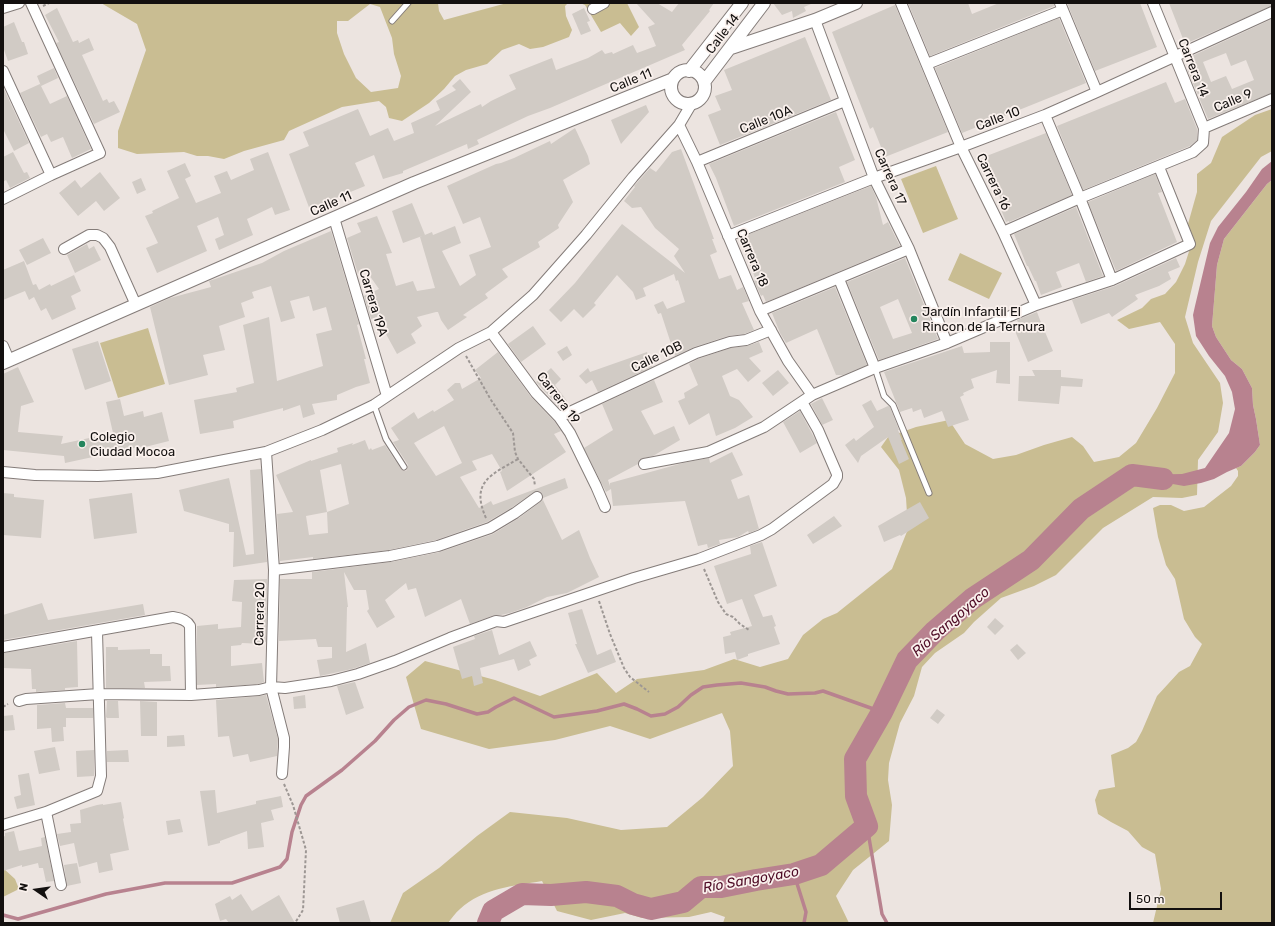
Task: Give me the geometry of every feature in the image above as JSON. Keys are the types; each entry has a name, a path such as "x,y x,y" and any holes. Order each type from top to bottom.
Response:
{"street":[{"path":"3,8 19,3"},
{"path":"4,197 100,153 31,3"},
{"path":"592,9 604,3"},
{"name":"Calle 14","path":"690,71 742,3"},
{"name":"Calle 14","path":"704,82 764,3"},
{"path":"731,48 815,20 856,3"},
{"name":"Carrera 16","path":"901,3 961,147 1003,232 1036,304"},
{"name":"Carrera 14","path":"1153,3 1204,128 1203,143 1193,152 1159,167"},
{"path":"926,64 1062,6 1097,92"},
{"name":"Calle 10","path":"728,236 874,178 1045,115 1272,12"},
{"name":"Carrera 17","path":"815,20 874,178 909,249 948,343"},
{"path":"3,71 51,175"},
{"path":"683,71 690,71 696,72 701,77 704,82 704,89 698,100 686,104 675,98 671,86 677,74 683,71"},
{"name":"Calle 11","path":"6,361 414,183 673,80"},
{"name":"Calle 9","path":"1204,128 1272,98"},
{"name":"Calle 10A","path":"697,162 845,101"},
{"path":"3,472 35,475 98,476 156,473 266,452 322,430 374,405 460,348 491,332 533,295 679,125 692,103"},
{"path":"1045,115 1080,198 1112,280"},
{"name":"Carrera 18","path":"679,125 697,162 760,311 788,361 812,395"},
{"path":"644,464 708,452 764,427 812,395 874,368 948,343 1036,304 1112,280 1190,244 1159,167 1080,198 1003,232"},
{"name":"Carrera 19A","path":"334,218 387,396"},
{"path":"64,249 89,235 97,235 103,238 110,247 136,305"},
{"path":"760,311 909,249"},
{"path":"839,279 874,368"},
{"name":"Calle 10B","path":"558,417 641,380 696,353 730,342 746,340 771,330"},
{"name":"Carrera 19","path":"491,332 536,393 558,417 570,433 605,507"},
{"path":"3,346 6,361"},
{"path":"19,701 99,694 191,695 259,690 271,687 285,688 304,684 326,682 358,674 395,661 496,621 504,622 596,591 699,559 761,535 772,529 834,484 837,474 818,430 802,402"},
{"name":"Carrera 20","path":"266,452 274,570 271,687 284,738 283,779"},
{"path":"274,570 390,556 431,548 492,527 515,514 537,497"},
{"path":"4,645 97,632 173,617 186,621 190,626 191,695"},
{"path":"3,825 46,812 97,790 101,776 97,632"},
{"path":"46,812 61,885"}],"lane":[{"path":"392,21 408,3"},
{"path":"874,368 884,396 893,404 929,493"},
{"path":"374,405 386,439 404,467"}],"path":[{"path":"460,348 491,400 513,433 515,452 518,459 534,479 537,497"},
{"path":"492,527 481,504 480,495 482,484 492,474 518,459"},
{"path":"699,559 713,587 718,602 726,614 733,617 749,630"},
{"path":"596,591 610,634 624,668 630,677 650,692"},
{"path":"283,779 306,850 303,910 295,923"}],"shaded area":[{"path":"101,3 438,3 439,11 444,20 507,3 568,3 565,6 566,16 572,30 569,37 543,47 530,49 519,44 502,50 487,64 466,70 455,76 429,103 402,121 389,118 386,107 379,101 342,107 289,131 284,140 244,151 224,159 208,156 197,156 184,152 137,154 118,148 118,131 146,50 137,24","holes":["370,4 380,7 392,38 394,54 401,76 398,88 371,92 356,78 344,54 337,33 337,21 348,21"]},
{"path":"580,3 627,3 639,27 631,36 620,23 601,32 585,5"},
{"path":"1272,109 1272,151 1261,157 1211,221 1198,262 1185,317 1193,343 1220,383 1223,403 1218,432 1198,460 1197,495 1182,498 1153,497 1103,528 1056,575 1034,586 1001,598 964,633 935,653 922,667 914,696 900,723 889,763 888,780 892,805 889,841 853,870 836,896 849,923 723,923 725,917 711,912 689,917 642,918 625,913 591,920 557,911 542,881 499,889 478,896 458,911 448,923 390,923 403,893 439,868 477,836 510,812 567,818 621,830 667,827 703,797 733,766 730,731 722,713 650,739 610,726 555,740 489,749 421,729 406,677 425,661 495,680 540,696 597,673 616,693 637,679 704,670 734,659 760,667 788,659 803,635 823,619 837,613 892,569 908,529 906,498 899,470 881,447 888,437 916,427 949,420 965,444 993,459 1016,455 1072,437 1083,446 1094,462 1119,457 1136,443 1157,408 1175,373 1175,344 1160,322 1129,329 1117,320 1142,308 1151,299 1165,294 1176,282 1185,264 1192,242 1188,224 1197,192 1197,174 1211,163 1222,137 1255,115"},
{"path":"1272,161 1272,180 1267,184 1224,239 1217,265 1212,326 1216,337 1231,360 1242,369 1252,388 1253,405 1260,445 1241,466 1214,479 1201,483 1184,486 1132,475 1182,474 1205,468 1229,433 1235,409 1232,392 1225,376 1209,356 1196,336 1193,315 1210,243 1218,227 1262,169"},
{"path":"936,166 958,219 923,233 901,179"},
{"path":"1272,180 1272,923 1153,923 1161,889 1155,854 1142,847 1128,831 1098,814 1095,800 1099,790 1115,787 1111,755 1128,748 1136,742 1157,696 1179,672 1190,666 1202,644 1195,637 1184,619 1175,579 1166,565 1158,537 1153,508 1160,505 1171,505 1184,511 1204,507 1231,486 1238,476 1238,471 1236,468 1241,466 1260,445 1253,405 1252,388 1242,369 1231,360 1216,337 1212,326 1217,265 1224,239 1267,184"},
{"path":"960,253 1002,273 989,299 948,280"},
{"path":"148,328 165,384 118,398 100,343"},
{"path":"3,868 15,879 19,889 3,897"}],"building":[{"path":"636,3 657,3 672,12 679,3 714,3 709,10 710,11 682,45 685,50 528,116 477,140 479,144 468,149 467,144 403,171 403,173 383,179 374,155 355,163 365,186 331,200 332,202 310,210 289,154 309,146 303,132 358,109 370,136 388,128 394,141 414,133 411,123 440,110 436,101 456,90 452,86 460,79 471,92 435,126 481,104 482,107 516,89 509,75 552,58 556,70 588,58 602,50 605,54 612,52 613,54 633,45 637,53 656,46 648,27 655,24"},
{"path":"773,3 811,4 804,7 806,11 793,18 792,11 782,15"},
{"path":"908,3 968,3 972,14 999,3 1054,3 1054,6 930,56"},
{"path":"1067,3 1140,3 1157,47 1095,71"},
{"path":"1169,3 1272,3 1272,6 1185,44"},
{"path":"895,5 948,132 885,157 873,127 870,129 832,32"},
{"path":"57,8 73,42 78,40 79,43 89,38 94,50 82,55 103,101 107,99 109,103 114,101 120,112 94,124 56,43 59,42 45,15"},
{"path":"584,8 590,21 587,22 591,31 581,35 572,14"},
{"path":"1059,18 1086,83 962,133 935,68"},
{"path":"1272,19 1272,93 1208,119 1187,69 1194,66 1190,57","holes":["1226,53 1231,66 1246,60 1254,80 1232,89 1226,76 1211,82 1203,62"]},
{"path":"14,22 28,54 8,61 3,47 3,27"},
{"path":"805,37 831,100 720,145 708,115 721,110 715,96 732,90 724,70"},
{"path":"54,68 58,78 41,86 37,76"},
{"path":"1166,82 1175,103 1185,99 1197,129 1197,140 1190,146 1083,190 1057,126"},
{"path":"40,84 50,104 67,96 91,149 72,158 63,137 51,142 47,134 41,137 20,93"},
{"path":"3,87 29,143 14,151 3,129"},
{"path":"646,105 649,112 621,144 611,120"},
{"path":"836,112 855,160 839,167 845,182 734,226 716,178 709,164"},
{"path":"575,128 588,156 590,164 563,180 573,202 558,225 559,228 538,242 540,247 502,269 508,277 485,294 488,298 463,315 467,317 448,330 441,320 438,312 417,317 422,326 411,334 416,343 397,354 386,334 389,332 382,315 371,319 364,296 379,289 367,272 358,274 347,238 361,232 357,223 377,216 392,253 386,254 396,286 413,281 417,291 435,288 420,237 432,232 433,235 455,226 461,243 442,251 460,286 476,275 469,255 491,247 480,217 463,224 447,186 550,141 551,144"},
{"path":"1046,133 1072,195 1006,222 1000,207 1003,206 984,157"},
{"path":"681,149 714,239 712,239 717,252 710,255 719,279 731,275 737,290 743,287 749,301 742,303 754,330 744,334 728,336 694,347 675,356 661,313 658,314 654,305 663,301 667,309 685,302 678,280 676,281 674,274 643,288 646,296 636,300 633,292 617,275 594,303 596,305 583,318 574,309 561,322 549,310 575,283 622,224 685,273 674,256 679,249 655,228 641,207 632,208 624,201 635,187 634,186 650,168 656,172 672,152"},
{"path":"13,152 24,173 27,172 30,178 10,188 6,180 3,182 3,157"},
{"path":"268,152 290,210 275,215 272,207 247,219 253,235 219,250 215,239 224,235 218,217 197,226 207,251 157,273 146,248 158,243 145,216 179,198 167,171 185,163 191,176 185,179 196,203 221,193 214,176 227,171 231,180 254,170 250,159"},
{"path":"100,172 120,198 104,211 96,201 78,216 59,193 75,180 81,188"},
{"path":"1155,174 1162,192 1158,193 1177,242 1116,271 1088,202"},
{"path":"141,178 146,190 137,194 132,182"},
{"path":"871,186 876,197 883,225 888,222 900,246 766,302 763,295 761,296 754,281 756,280 739,238"},
{"path":"412,203 425,235 403,243 392,211"},
{"path":"1076,207 1103,276 1086,282 1079,263 1056,272 1062,287 1041,295 1014,234"},
{"path":"331,231 359,324 357,325 366,359 364,359 370,383 337,395 337,400 312,404 315,414 303,418 300,405 283,411 283,408 233,421 234,428 200,434 194,400 237,392 236,388 254,383 243,325 269,317 277,381 323,366 316,334 332,330 326,307 313,311 309,296 290,301 295,318 281,322 271,286 252,292 254,298 241,303 245,317 219,326 225,350 203,355 208,375 169,385 150,307 170,298 211,287 209,281 262,263 284,251"},
{"path":"43,238 51,253 27,265 19,250"},
{"path":"87,244 89,249 94,246 101,260 75,273 67,255"},
{"path":"905,258 938,339 879,360 847,282","holes":["898,299 912,333 893,339 880,307"]},
{"path":"1176,258 1180,267 1168,272 1171,279 1159,286 1135,295 1138,299 1112,317 1109,313 1081,324 1072,300 1115,286"},
{"path":"24,261 33,285 36,284 39,290 74,275 81,291 71,296 76,309 52,320 46,308 41,311 34,297 29,300 25,291 3,300 3,270"},
{"path":"835,287 867,365 843,375 836,375 817,329 786,343 780,333 772,313"},
{"path":"1037,312 1053,351 1028,362 1015,331 1021,329 1017,320"},
{"path":"533,326 546,344 521,362 508,344"},
{"path":"98,341 111,381 85,390 72,349"},
{"path":"759,342 763,352 749,358 761,371 748,382 737,369 722,376 730,396 739,400 753,417 735,428 716,436 709,413 689,425 678,401 685,398 684,393 698,385 689,364 698,359 731,348 747,346"},
{"path":"990,342 1010,342 1010,384 996,383 997,370 971,379 974,388 963,393 964,395 960,397 969,420 948,427 942,411 924,418 921,409 913,412 912,408 900,412 884,372 962,346 964,353 990,352"},
{"path":"567,346 572,355 563,361 557,352"},
{"path":"498,352 531,397 554,421 561,431 554,434 566,452 507,491 500,472 502,471 492,454 472,461 477,470 460,477 479,508 491,501 493,505 565,478 568,488 543,498 540,491 534,492 487,522 436,540 389,550 313,559 313,557 280,561 277,514 293,512 276,475 311,460 338,452 337,448 353,443 352,445 365,440 369,450 371,448 372,450 385,445 401,469 406,471 408,465 393,442 399,440 391,428 414,412 418,419 433,410 434,412 454,400 447,390 455,383 460,383 462,389 481,378 475,370","holes":["444,426 462,463 436,476 414,443","341,464 349,504 327,512 320,470","327,512 328,533 309,535 306,516"]},
{"path":"647,352 652,367 598,392 592,380 586,384 579,376 588,368 590,372"},
{"path":"18,367 34,402 21,406 18,432 63,436 61,444 113,433 106,402 120,399 124,416 143,411 144,417 162,412 169,441 65,463 64,456 3,450 3,374"},
{"path":"551,368 561,379 555,385 567,401 559,407 536,382"},
{"path":"778,370 789,383 773,396 762,383"},
{"path":"1032,370 1061,370 1061,377 1083,379 1082,387 1061,386 1059,404 1018,401 1019,376 1035,376"},
{"path":"654,380 663,402 641,411 654,435 674,426 680,440 653,456 640,459 638,464 608,480 610,486 610,483 683,463 709,458 710,463 732,452 743,475 731,480 738,499 749,495 759,529 749,533 748,531 738,537 719,540 720,544 708,548 707,544 698,546 685,501 613,506 611,489 606,492 584,448 613,430 602,404"},
{"path":"822,398 833,420 822,425 811,404"},
{"path":"871,400 877,411 888,406 890,407 909,459 899,464 888,437 861,456 858,463 845,445 854,438 856,441 874,427 862,405"},
{"path":"800,411 817,443 800,453 783,422"},
{"path":"261,469 267,562 233,567 234,532 229,532 229,524 184,511 179,490 229,478 246,555 254,554 250,470"},
{"path":"3,493 14,494 14,497 44,500 41,538 3,535"},
{"path":"132,493 137,533 94,539 89,499"},
{"path":"543,500 562,540 579,530 599,577 567,593 547,597 527,607 510,613 494,615 470,624 461,599 425,617 416,588 408,590 406,583 385,600 395,617 377,628 367,611 369,609 366,590 354,590 344,572 348,607 346,652 366,643 370,663 352,669 320,676 317,660 332,658 332,647 318,647 316,639 279,641 280,579 312,579 312,572 391,562 440,552 493,534 519,518"},
{"path":"920,502 929,518 901,536 900,535 884,542 878,526"},
{"path":"834,516 842,526 813,544 807,535"},
{"path":"762,542 777,586 754,595 763,617 772,615 776,626 774,627 780,644 748,654 748,656 737,660 735,652 725,654 723,637 731,635 730,632 752,626 742,599 727,604 714,566 751,554 750,546"},
{"path":"267,579 266,642 264,642 264,644 242,643 241,645 231,646 231,666 262,663 264,682 258,684 216,687 216,684 197,685 197,626 218,624 218,629 241,627 242,602 232,601 234,580"},
{"path":"42,603 48,620 143,604 145,615 3,640 3,615"},
{"path":"582,609 597,655 611,649 616,662 588,673 575,644 577,644 568,613"},
{"path":"995,618 1004,626 995,635 987,627"},
{"path":"492,630 499,655 530,641 537,656 529,660 531,665 518,671 514,659 480,668 483,683 474,686 472,676 462,679 453,647 475,639 474,636"},
{"path":"77,641 78,687 65,688 65,690 36,692 36,689 32,689 31,669 3,668 3,653"},
{"path":"1017,644 1026,653 1018,660 1010,650"},
{"path":"106,647 118,647 118,650 150,649 150,654 162,654 162,666 170,666 171,681 144,682 145,688 106,688"},
{"path":"355,682 364,708 346,715 337,686"},
{"path":"266,695 278,739 277,756 250,762 248,754 233,757 229,736 218,737 216,700"},
{"path":"305,695 306,708 294,709 293,697"},
{"path":"107,701 118,701 119,718 106,717"},
{"path":"140,701 157,702 157,736 141,736"},
{"path":"65,703 66,708 93,708 93,718 66,718 66,727 63,727 64,741 52,742 51,728 37,729 37,705"},
{"path":"937,709 945,715 938,724 930,718"},
{"path":"13,715 15,730 4,731 3,716"},
{"path":"184,735 185,746 167,747 167,736"},
{"path":"55,747 60,770 39,774 34,751"},
{"path":"94,750 94,776 77,777 76,751"},
{"path":"128,750 129,762 107,762 107,751"},
{"path":"29,773 35,805 17,809 14,797 21,795 18,775"},
{"path":"215,790 217,813 256,804 256,801 281,796 283,807 271,810 274,820 261,823 264,847 248,849 247,831 220,841 220,843 208,846 200,791"},
{"path":"121,802 129,850 110,854 113,870 99,873 97,862 79,867 74,843 60,846 57,834 71,832 70,824 81,823 80,810 97,805"},
{"path":"180,819 183,832 168,835 166,821"},
{"path":"14,831 19,851 42,846 41,838 45,837 54,881 46,882 43,868 39,868 38,863 22,867 22,865 3,871 3,837 5,836 5,833"},
{"path":"77,863 81,883 67,886 64,865"},
{"path":"241,894 252,911 279,895 295,923 229,923 226,919 220,921 215,904 230,896 232,900"},
{"path":"364,900 371,923 340,923 336,908"}],"waterway":[{"name":"Río Sangoyaco","path":"488,923 493,911 522,894 551,895 586,892 617,896 633,904 651,909 683,902 701,887 721,887 794,874 821,865 867,826 856,796 855,759 882,712 907,660 935,631 972,599 1031,560 1081,509 1132,475 1163,479"},
{"path":"3,915 18,919 106,894 165,883 232,883 280,867 287,859 292,832 301,805 306,796 342,770 375,741 394,720 409,707 426,700 446,704 477,714 488,712 514,698 554,717 597,711 624,704 651,716 665,714 678,707 691,695 703,687 741,683 765,687 788,694 815,693 823,691 882,712"},
{"path":"867,826 882,914 887,923"},
{"path":"794,874 806,912 804,923"}],"place":[{"name":"Jardín Infantil El Rincon de la Ternura","path":"914,319"},
{"name":"Colegio Ciudad Mocoa","path":"82,444"}]}
